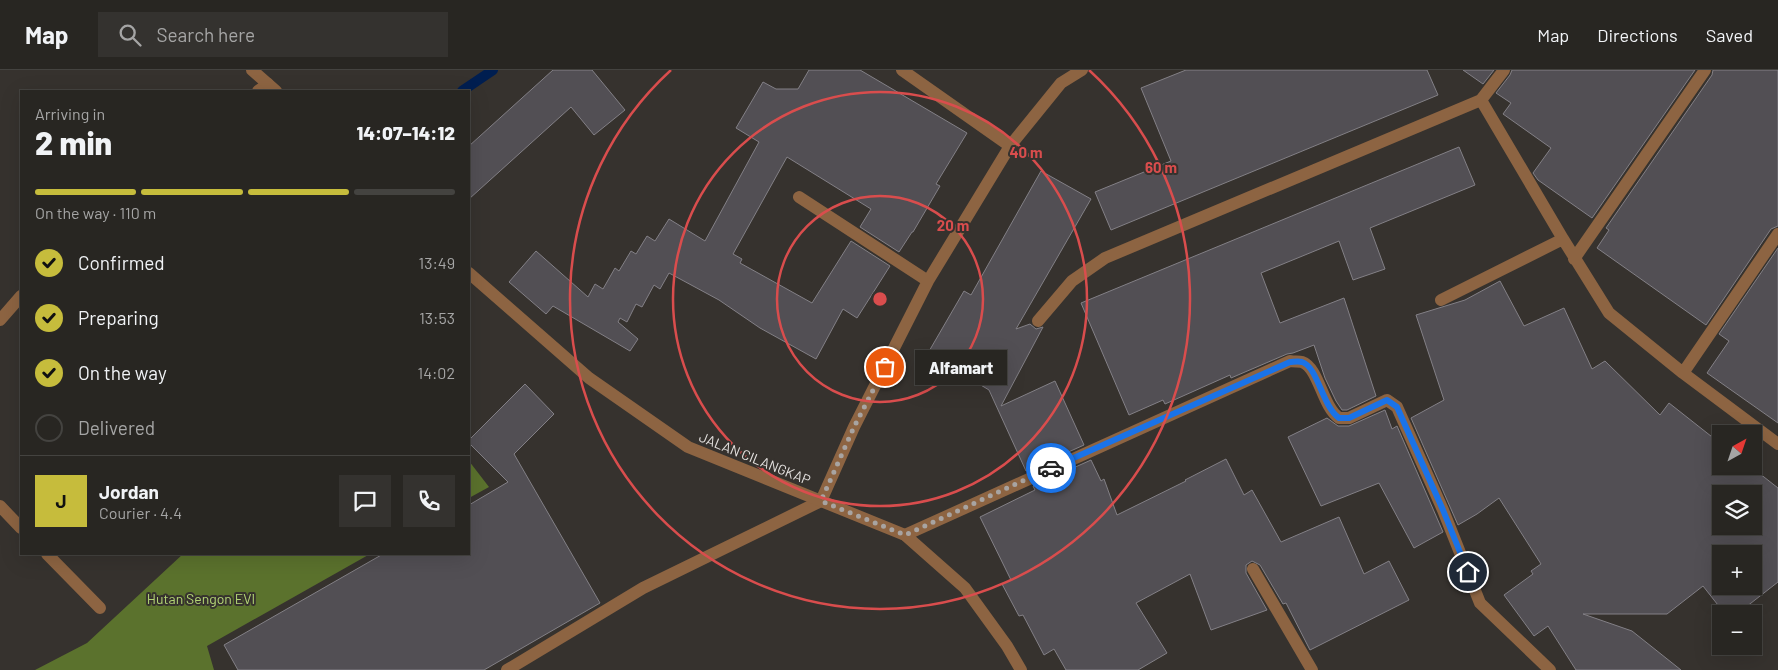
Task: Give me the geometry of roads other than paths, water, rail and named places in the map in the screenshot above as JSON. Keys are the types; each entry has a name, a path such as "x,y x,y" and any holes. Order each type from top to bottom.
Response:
{"street":[{"path":"252,70 267,89"},
{"path":"902,70 1010,146"},
{"path":"507,670 643,588 821,501 854,427 928,281 1010,146 1061,84 1082,70"},
{"path":"1038,322 1072,281 1105,258 1481,100 1504,70"},
{"path":"1574,259 1705,70"},
{"path":"1481,100 1574,259 1609,313 1682,373 1778,444"},
{"path":"799,198 928,281"},
{"path":"1682,373 1778,234"},
{"path":"1441,300 1562,239"},
{"name":"JALAN CILANGKAP","path":"470,274 589,378 688,447 905,535 965,588 1021,670"},
{"path":"0,320 20,297"},
{"path":"905,535 1290,362 1302,362 1311,368 1332,413 1339,418 1349,418 1387,400 1397,407 1443,510 1480,603 1550,670"},
{"path":"0,506 20,527"},
{"path":"48,555 100,608"},
{"path":"1253,569 1312,670"}],"waterway":[{"path":"463,90 493,70"}],"place":[{"name":"Alfamart","path":"885,367"}],"park label":[{"name":"Hutan Sengon EVI","path":"201,598"}]}
